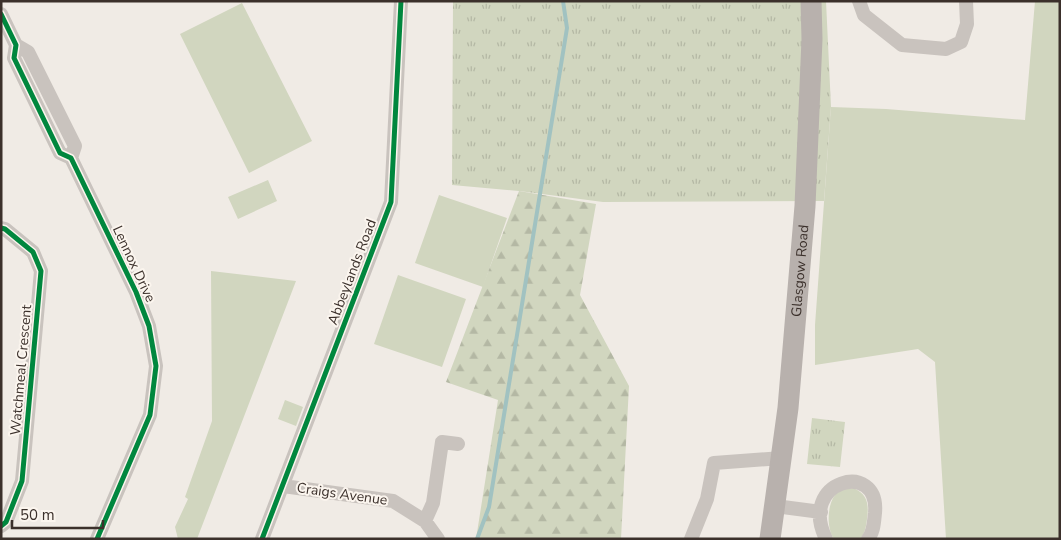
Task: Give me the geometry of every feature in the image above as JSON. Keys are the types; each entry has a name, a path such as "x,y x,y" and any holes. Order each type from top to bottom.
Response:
{"main road":[{"name":"Glasgow Road","path":"770,539 782,458 799,290 806,197 812,39 811,1"}],"street":[{"name":"Abbeylands Road","path":"262,539 391,202 402,1"},
{"path":"859,1 864,15 902,45 946,49 961,42 967,24 966,1"},
{"name":"Lennox Drive","path":"1,14 16,45 28,52 75,146 71,158 136,292 149,326 156,366 150,415 97,539"},
{"name":"Watchmeal Crescent","path":"1,228 5,229 33,252 41,271 22,482 6,522 1,526"},
{"path":"425,521 433,503 442,442 458,444"},
{"path":"692,539 707,499 714,463 782,458"},
{"path":"826,539 820,523 825,498 833,486 842,482 854,481 862,484 873,497 875,507 871,535 868,539"},
{"name":"Craigs Avenue","path":"283,486 393,501 425,521 438,539"},
{"path":"775,506 821,512"}],"green space":[{"path":"453,1 826,1 831,107 824,201 603,202 519,191 452,185"},
{"path":"1035,1 1060,1 1060,539 946,539 935,362 918,349 815,365 815,325 831,107 886,109 1025,120"},
{"path":"242,3 312,141 249,173 180,34"},
{"path":"268,180 277,201 238,219 228,197"},
{"path":"519,191 596,204 580,295 629,386 621,539 476,539 498,400 446,382"},
{"path":"439,195 507,218 483,287 415,263"},
{"path":"211,271 296,281 197,539 178,539 175,527 188,499 185,497 212,421"},
{"path":"398,275 466,299 442,367 374,344"},
{"path":"285,400 303,407 296,426 278,419"},
{"path":"812,418 845,422 840,467 807,464"},
{"path":"853,488 862,493 866,500 868,514 864,532 860,539 834,539 829,522 831,502 837,493"}],"waterway":[{"path":"477,539 489,507 567,28 563,1"}],"cycle path":[{"path":"262,539 391,202 401,1"},
{"path":"1,14 16,45 14,58 60,153 71,158 136,292 149,326 156,366 150,415 97,539"},
{"path":"1,228 5,229 33,252 41,271 22,481 6,522 1,526"}]}
